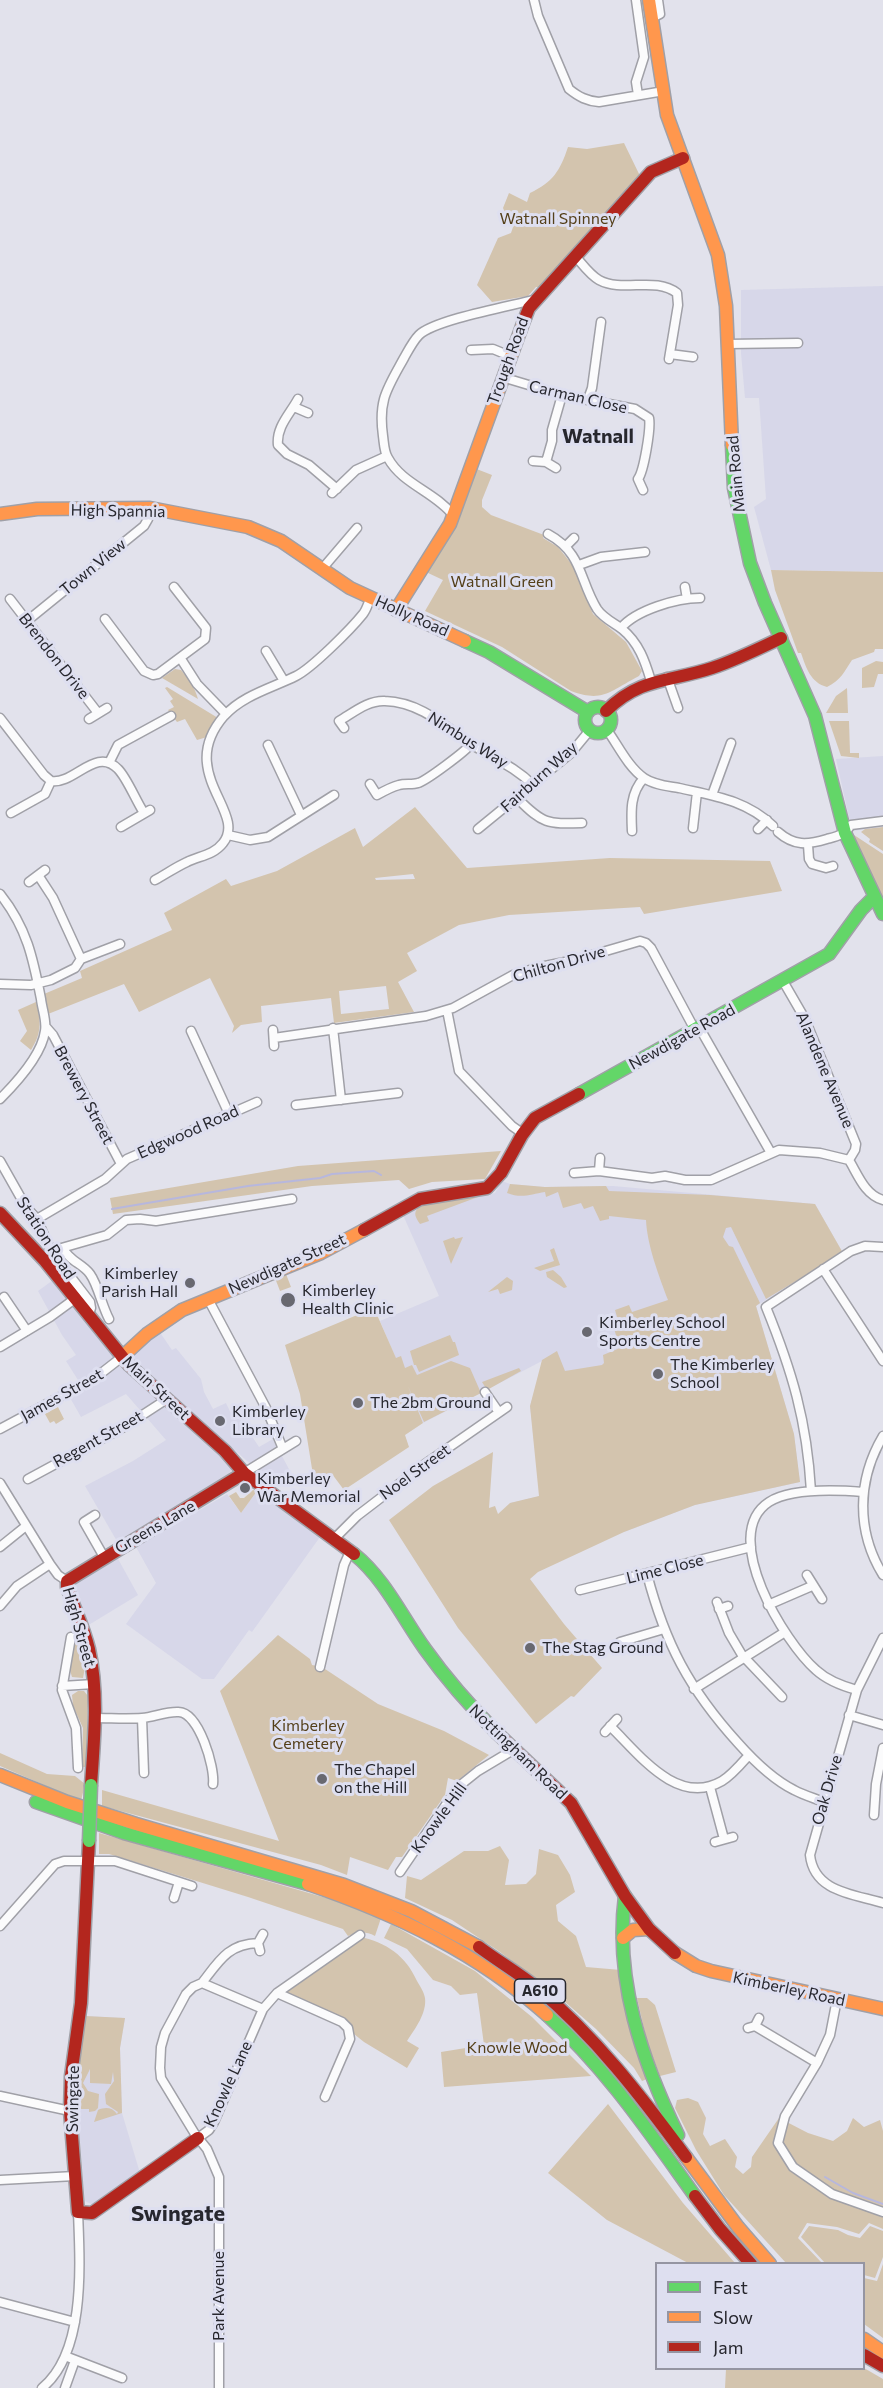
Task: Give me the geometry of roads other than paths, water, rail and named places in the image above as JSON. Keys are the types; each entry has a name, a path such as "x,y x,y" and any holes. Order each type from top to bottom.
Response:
{"main road":[{"name":"Main Road","path":"649,0 667,115 718,255 726,306 732,454 737,507 750,562 815,716 845,833 883,914"},
{"name":"Trough Road","path":"396,610 444,535 525,314 533,300 576,257 651,171 683,158"},
{"name":"High Spannia","path":"0,514 37,509 150,508 235,524"},
{"name":"Holly Road","path":"235,524 272,535 341,583 489,652 588,712"},
{"path":"606,711 618,698 651,681 700,672 781,638"},
{"path":"599,708 606,711 611,722 607,730 598,733 590,730 585,720 588,712 599,708"},
{"name":"Newdigate Road","path":"495,1181 522,1132 535,1118 829,954 861,910 874,897"},
{"name":"Newdigate Street","path":"122,1357 139,1340 171,1317 208,1299 321,1253 420,1199 487,1188 495,1181"},
{"name":"Main Street","path":"0,1213 76,1298 122,1357 231,1457 244,1473 335,1538"},
{"name":"Greens Lane","path":"67,1581 244,1473"},
{"name":"Nottingham Road","path":"335,1538 373,1572 453,1687 513,1750 571,1803 625,1896 649,1929 670,1951 696,1966"},
{"name":"High Street","path":"67,1581 66,1587 84,1632 94,1684 95,1718 89,1841"},
{"name":"A610","path":"0,1775 76,1806 277,1863 366,1892 414,1912 455,1933 521,1976 588,2036 650,2108 709,2192 768,2262"},
{"name":"A610","path":"0,1786 74,1818 158,1844 287,1879 369,1906 412,1925 474,1959 531,2001 587,2053 639,2116 716,2223 749,2262"},
{"name":"Swingate","path":"78,2212 70,2111 71,2076 84,1962 89,1841"},
{"path":"625,1896 621,1923 627,1986 640,2042 663,2105 709,2192"},
{"path":"623,1938 633,1930 649,1929"},
{"name":"Kimberley Road","path":"696,1966 883,2009"},
{"name":"Knowle Lane","path":"78,2212 92,2213 198,2138"},
{"path":"865,2340 883,2352"},
{"path":"865,2356 883,2366"}],"street":[{"path":"534,0 538,16 569,89 589,102 663,91"},
{"path":"636,0 644,57 636,82 638,96"},
{"name":"Main Road","path":"652,18 660,14 658,0"},
{"path":"576,257 591,274 605,282 665,286 677,293"},
{"path":"677,293 686,288"},
{"path":"677,293 678,305 670,357 693,357"},
{"path":"453,514 438,498 398,472 387,456 381,417 382,401 419,334 448,322 533,300"},
{"path":"588,399 604,334 600,322"},
{"path":"728,344 798,343"},
{"path":"471,350 483,354 493,349 510,356"},
{"name":"Carman Close","path":"502,377 562,395 588,399 609,406 635,409 649,418 650,429 644,454 645,463 638,479 643,490"},
{"path":"546,462 562,395"},
{"path":"278,442 284,421 296,403 308,413"},
{"path":"278,442 287,454 309,465 334,491 356,470 387,456"},
{"path":"267,445 278,442"},
{"path":"533,461 546,462 556,468"},
{"name":"Town View","path":"27,621 144,526 150,508"},
{"path":"322,569 351,542 357,528"},
{"path":"548,534 567,546 579,565 598,610 621,628 640,650 651,681"},
{"path":"567,546 574,538"},
{"path":"579,565 601,557 645,552"},
{"path":"685,587 687,599"},
{"path":"105,619 115,624 144,671 149,674 158,674 205,639 207,631 176,594"},
{"path":"161,879 190,860 218,849 228,836 227,815 209,780 206,762 210,740 226,714 258,692 299,675 315,662 362,615 370,597"},
{"path":"621,628 632,617 643,612 687,599 700,598"},
{"name":"Brendon Drive","path":"10,599 98,713"},
{"path":"266,651 284,681"},
{"path":"181,659 197,684 226,714"},
{"path":"667,677 678,708"},
{"path":"672,695 682,692"},
{"name":"Nimbus Way","path":"344,728 339,721 371,703 384,701 398,703 443,722 471,744 519,771 533,785"},
{"name":"Brendon Drive","path":"89,719 107,708"},
{"path":"109,763 117,745 171,716"},
{"path":"0,718 51,781 60,782 92,763 109,763 121,772 147,812 120,827"},
{"name":"Fairburn Way","path":"478,830 571,753 590,730"},
{"path":"607,730 644,778 665,785 731,799 792,842 808,845 845,833 851,825 883,821"},
{"path":"712,795 731,743"},
{"path":"370,784 377,795 400,784 416,784 426,780 442,766 464,753 471,744"},
{"path":"268,745 301,815"},
{"path":"632,831 627,817 637,786 644,778"},
{"path":"11,813 45,794 51,781"},
{"path":"693,828 689,813 697,792"},
{"path":"228,836 250,840 268,837 301,815 327,804 334,795"},
{"path":"518,799 542,820 555,824 582,823"},
{"path":"567,813 569,823"},
{"name":"Fairburn Way","path":"480,815 488,823"},
{"path":"758,830 772,826"},
{"path":"808,845 809,859 812,864 830,868 833,866"},
{"path":"800,861 809,859"},
{"path":"29,882 41,873 81,959"},
{"path":"0,894 28,941 46,1027 41,1045 14,1084 0,1099"},
{"name":"Chilton Drive","path":"274,1038 426,1016 447,1010 519,973 640,941 651,948 771,1153"},
{"path":"0,984 38,984 51,980 75,968 81,959 120,944"},
{"name":"Alandene Avenue","path":"783,981 805,1019 856,1144 849,1161"},
{"path":"447,1010 459,1071 512,1126 522,1132"},
{"name":"Brewery Street","path":"46,1027 53,1035 121,1164"},
{"path":"333,1028 341,1100"},
{"path":"196,1035 229,1114"},
{"path":"296,1105 398,1093"},
{"name":"Edgwood Road","path":"37,1219 105,1179 121,1164 257,1102"},
{"path":"574,1173 599,1171 652,1178 665,1176 703,1181 720,1178 740,1165 771,1153 785,1150 820,1153 849,1161 865,1188 874,1197 883,1200"},
{"path":"599,1171 600,1158"},
{"name":"Station Road","path":"0,1161 26,1207 37,1219 51,1251 90,1302 89,1314"},
{"path":"51,1251 107,1234 126,1220 140,1218 156,1221 193,1210 287,1197"},
{"path":"811,1491 804,1425 798,1395 766,1307 851,1251 865,1246 883,1247"},
{"path":"63,1248 68,1257 89,1272 110,1319"},
{"path":"823,1269 883,1361"},
{"path":"4,1297 27,1331"},
{"path":"4,1345 76,1298"},
{"path":"208,1299 266,1408 283,1449"},
{"name":"James Street","path":"0,1430 95,1378 122,1357"},
{"name":"Noel Street","path":"335,1538 357,1516 425,1464 495,1416 502,1409 485,1392"},
{"name":"Regent Street","path":"28,1479 124,1428 167,1399"},
{"path":"883,1436 866,1473 863,1515 869,1548 883,1575"},
{"path":"244,1473 296,1441"},
{"name":"High Street","path":"1,1488 50,1564 58,1575 67,1581"},
{"path":"856,1690 837,1684 816,1670 785,1632 768,1605 760,1583 750,1538 755,1521 769,1502 811,1491 864,1492"},
{"path":"95,1515 84,1522 104,1557"},
{"path":"0,1547 26,1526"},
{"name":"Lime Close","path":"580,1590 751,1547"},
{"path":"320,1667 345,1566 352,1551"},
{"path":"0,1606 17,1586 50,1564"},
{"path":"647,1574 664,1629 683,1672 720,1724 749,1755 783,1784 796,1792 824,1802"},
{"path":"807,1575 822,1599"},
{"path":"768,1605 812,1586"},
{"path":"721,1606 729,1633 745,1657 782,1697"},
{"path":"620,1642 664,1629"},
{"path":"694,1689 785,1632"},
{"name":"High Street","path":"71,1637 62,1686 67,1707 76,1728 78,1768"},
{"path":"633,1638 636,1647"},
{"name":"Oak Drive","path":"883,1638 856,1690 810,1855 815,1873 829,1886 883,1903"},
{"name":"High Street","path":"62,1686 94,1684"},
{"path":"95,1718 142,1718 181,1712 189,1716 206,1744 214,1772 213,1784"},
{"path":"849,1715 883,1725"},
{"path":"142,1718 144,1773"},
{"path":"611,1726 671,1782 690,1788 710,1787 724,1780 749,1755"},
{"path":"874,1815 883,1748"},
{"name":"Knowle Hill","path":"400,1872 458,1787 478,1771 513,1750"},
{"path":"710,1787 729,1838 715,1842"},
{"path":"0,1926 62,1856"},
{"path":"55,1864 64,1861 115,1861 192,1886"},
{"path":"174,1898 179,1882"},
{"name":"Park Avenue","path":"219,2388 219,2178 207,2149 164,2084 160,2068 161,2047 165,2032 186,1994 193,1987 202,1983 237,1945 259,1947 263,1934"},
{"name":"Knowle Lane","path":"198,2138 209,2130 214,2122 263,2008 277,1993 360,1935"},
{"path":"202,1983 263,2008"},
{"path":"277,1993 342,2022 348,2028 350,2039 325,2097"},
{"path":"837,1999 830,2035 817,2063 785,2116 778,2143 793,2167 832,2194 883,2212"},
{"path":"754,2024 817,2063"},
{"path":"0,2096 70,2111"},
{"path":"0,2180 75,2176"},
{"name":"Swingate","path":"42,2388 54,2375 65,2356 75,2322 78,2302 78,2212"},
{"path":"0,2302 75,2322"},
{"path":"65,2356 122,2378"},
{"path":"54,2375 66,2384 74,2363"}],"waterway":[{"path":"112,1209 248,1186 320,1178 332,1174 374,1171 381,1175"},
{"path":"825,2177 853,2193 883,2204"}],"place":[{"name":"Kimberley Parish Hall","path":"190,1283"},
{"name":"Kimberley Health Clinic","path":"288,1300"},
{"name":"Kimberley School Sports Centre","path":"587,1332"},
{"name":"The Kimberley School","path":"658,1374"},
{"name":"The 2bm Ground","path":"358,1403"},
{"name":"Kimberley Library","path":"220,1421"},
{"name":"Kimberley War Memorial","path":"245,1488"},
{"name":"The Stag Ground","path":"530,1648"},
{"name":"The Chapel on the Hill","path":"322,1779"}],"district":[{"name":"Watnall","path":"598,436"},
{"name":"Swingate","path":"178,2214"}],"park label":[{"name":"Watnall Spinney","path":"558,219"},
{"name":"Watnall Green","path":"502,582"},
{"name":"Kimberley Cemetery","path":"308,1735"},
{"name":"Knowle Wood","path":"517,2048"}]}
